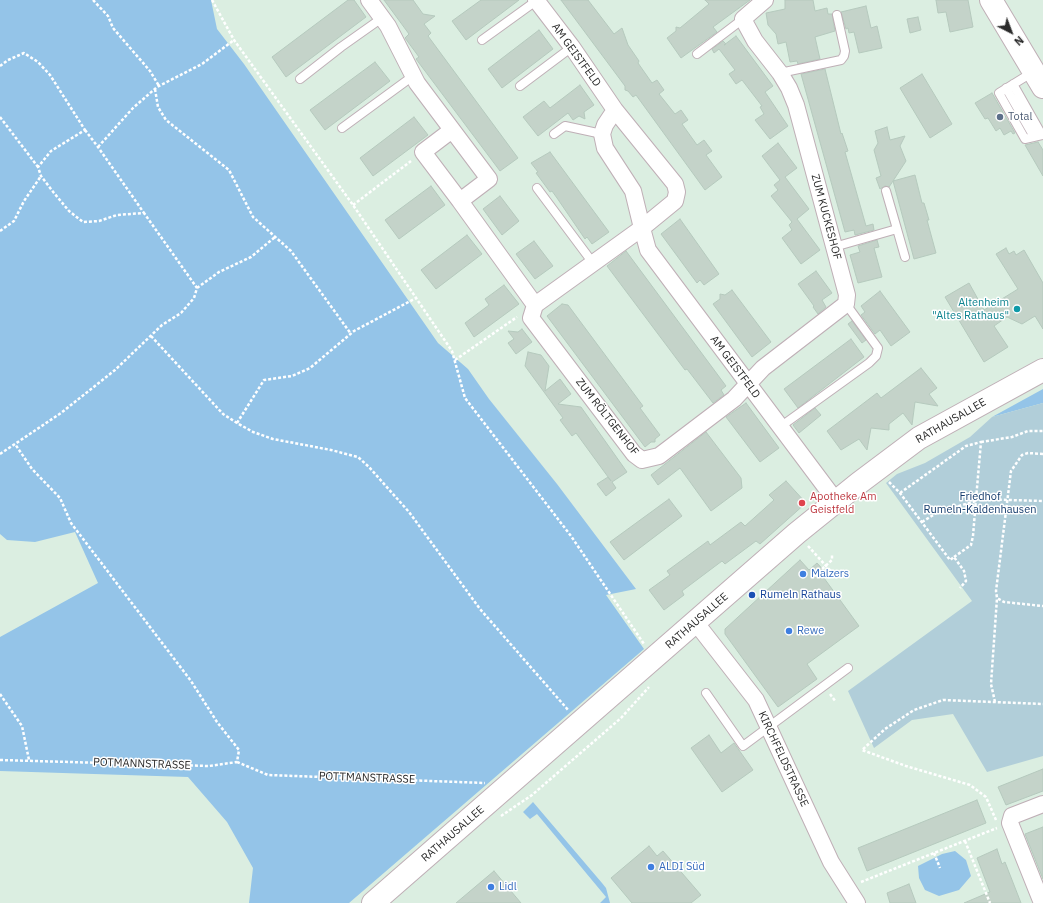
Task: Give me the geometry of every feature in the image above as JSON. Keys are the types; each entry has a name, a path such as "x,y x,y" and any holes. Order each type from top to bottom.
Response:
{"main road":[{"path":"991,0 1038,79"},
{"name":"RATHAUSALLEE","path":"374,903 836,501 919,438 1043,370"}],"street":[{"path":"369,0 382,18 413,76 489,179 460,201"},
{"name":"AM GEISTFELD","path":"536,0 572,47 615,110 675,184 677,192 675,201 642,228"},
{"path":"743,20 763,4 764,0"},
{"name":"ZUM KUCKESHOF","path":"743,20 755,41 780,73 789,88 796,105 847,295 846,304"},
{"path":"602,134 605,125 615,110"},
{"path":"452,130 423,152 535,305 642,228"},
{"name":"AM GEISTFELD","path":"602,134 605,148 633,191 648,250 836,501"},
{"path":"748,384 763,368 846,304"},
{"name":"ZUM RÖLTGENHOF","path":"535,305 531,318 634,454 642,460 650,460 659,456 734,399 748,384"},
{"name":"KIRCHFELDSTRASSE","path":"696,622 756,700 770,726 831,862 853,897"},
{"path":"1042,903 1004,825 1012,816 1043,804"}],"lane":[{"path":"482,40 536,0"},
{"path":"780,73 841,60 844,56 845,50 837,15"},
{"path":"300,79 340,47 382,18"},
{"path":"698,54 743,20"},
{"path":"520,86 572,47"},
{"path":"342,128 413,76"},
{"path":"1038,79 1010,86 1040,136"},
{"path":"554,134 565,126 602,134"},
{"path":"537,188 593,263"},
{"path":"886,191 905,257"},
{"path":"834,247 897,229"},
{"path":"780,427 869,363 876,356 878,348 846,304"},
{"path":"706,693 743,746 848,668"}],"path":[{"path":"93,0 108,16 113,28 150,71 159,86"},
{"path":"212,0 234,40 352,205 452,351 465,398 570,536 645,645"},
{"path":"98,146 134,108 155,89 202,64 234,40"},
{"path":"0,66 8,60 24,53 38,62 50,75 85,130 98,146 197,288"},
{"path":"155,89 158,107 166,120 229,170 253,217 291,251 351,334"},
{"path":"0,117 38,167 41,176 69,211 83,222 99,221 117,215 144,213"},
{"path":"38,167 51,151 85,130"},
{"path":"352,205 423,152"},
{"path":"0,231 14,221 24,200 41,176"},
{"path":"0,454 62,413 135,353 162,325 181,313 194,298 197,288 219,272 251,257 275,237"},
{"path":"237,423 264,380 292,376 310,368 351,334 416,298"},
{"path":"455,360 535,305"},
{"path":"152,336 223,414 237,423 253,432 272,439 331,450 358,457 369,467 409,512 480,609 570,712"},
{"path":"900,493 966,446 1012,437 1028,431 1043,431"},
{"path":"878,468 892,487 900,493 950,560 970,545 973,536 981,442"},
{"path":"15,444 32,469 60,498 71,523 122,588 191,681 217,722 239,750 237,762"},
{"path":"995,702 991,684 997,598 996,591 1011,470 1022,455 1028,453 1043,454"},
{"path":"922,522 938,512 976,500 1043,501"},
{"path":"798,534 837,578"},
{"path":"822,569 832,560 832,555"},
{"path":"954,557 964,571 966,581 960,588"},
{"path":"997,598 1004,602 1043,606"},
{"path":"498,819 532,795 620,718 654,682"},
{"path":"0,694 22,726 29,760"},
{"path":"853,897 861,882 1004,825 986,797 970,785 862,750 885,729 914,710 943,700 1043,704"},
{"name":"POTMANNSTRASSE","path":"0,760 209,766 237,762"},
{"name":"POTTMANSTRASSE","path":"237,762 268,775 491,783"},
{"path":"965,841 990,903"},
{"path":"934,853 940,868"}],"shaded area":[{"path":"0,0 211,0 217,29 244,64 438,343 468,369 489,399 557,484 636,589 606,595 644,649 349,903 249,903 253,868 227,822 188,777 0,771 0,637 98,583 75,532 35,542 7,540 0,534"},
{"path":"1043,389 1043,403 992,417"},
{"path":"533,802 606,888 610,903 600,903 606,897 537,814 530,819 523,812"},
{"path":"955,851 966,860 971,876 959,890 939,896 925,890 919,878 918,866 942,854"}],"green space":[{"name":"Friedhof Rumeln-Kaldenhausen","path":"1043,403 1043,756 987,772 953,714 912,720 874,748 848,691 972,601 886,483 897,474 925,463 970,437 992,417"}],"building":[{"path":"348,0 354,0 366,17 286,77 272,57"},
{"path":"384,0 413,0 423,14 435,16 424,24 431,33 428,36 518,158 500,171 416,59 419,57 405,38 409,34"},
{"path":"481,0 519,0 466,40 452,21"},
{"path":"561,0 588,0 614,34 622,28 628,45 639,61 638,63 652,83 657,80 664,90 659,94 675,114 681,110 688,120 682,124 697,145 704,140 712,151 706,155 722,177 705,190 636,95 633,97 628,91 625,90 625,86"},
{"path":"705,0 750,0 713,27 717,32 681,58 667,38 676,31 676,27 680,28 709,4"},
{"path":"785,0 813,0 815,11 827,8 828,14 832,14 835,31 815,37 820,59 798,64 797,61 790,62 786,42 778,44 776,34 768,25 766,13 785,9"},
{"path":"936,0 968,0 973,27 950,32 946,12 938,13"},
{"path":"866,6 871,28 877,26 882,48 859,53 854,32 849,33 848,28 846,29 841,12"},
{"path":"918,17 921,30 910,33 907,19"},
{"path":"539,30 553,49 502,88 488,69"},
{"path":"736,36 773,86 765,92 788,126 770,139 755,120 764,114 760,107 762,106 742,80 736,84 729,74 735,70 719,49 714,53 712,49 723,41 726,44"},
{"path":"375,62 390,81 325,130 310,110"},
{"path":"825,69 841,134 842,133 848,151 845,152 866,226 873,224 874,230 855,235 854,230 845,232 801,74"},
{"path":"922,74 952,124 930,138 900,88"},
{"path":"580,85 594,105 584,112 585,119 579,116 573,120 568,113 538,136 523,117 544,101 550,108"},
{"path":"992,93 1015,133 1013,134 1011,131 1004,135 1000,128 996,131 988,118 985,119 975,103"},
{"path":"414,117 428,135 373,176 360,158"},
{"path":"887,127 890,140 905,136 900,146 906,161 889,187 885,186 880,189 876,178 881,176 874,150 878,143 875,131"},
{"path":"1038,142 1043,150 1043,176 1025,145"},
{"path":"778,143 797,168 785,177 809,209 797,219 820,250 801,264 782,238 792,230 789,225 792,222 771,196 778,190 774,185 780,180 762,156"},
{"path":"550,152 609,232 592,244 587,237 585,239 552,191 550,192 536,173 538,172 531,163"},
{"path":"915,175 922,203 924,203 929,220 927,220 936,253 914,259 893,181"},
{"path":"431,186 445,205 399,239 385,220"},
{"path":"500,196 519,221 502,235 483,209"},
{"path":"680,219 719,274 704,285 700,280 697,283 661,234"},
{"path":"467,235 482,254 436,289 421,270"},
{"path":"877,240 879,247 874,248 882,277 858,283 850,255 860,252 858,246"},
{"path":"534,241 553,266 535,279 516,254"},
{"name":"Altenheim \"Altes Rathaus\"","path":"1006,248 1009,254 1014,251 1016,255 1024,250 1043,283 1043,329 1035,316 1022,324 1007,317 994,326 1008,347 984,362 945,297 969,283 984,310 1018,289 996,254"},
{"path":"626,251 726,386 721,390 724,395 713,403 687,369 685,370 607,266"},
{"path":"816,271 832,293 822,300 826,307 818,314 798,284"},
{"path":"504,285 519,304 474,337 465,323 489,305 485,299"},
{"path":"732,290 771,342 752,357 713,304 720,299 720,294 725,295"},
{"path":"880,291 910,332 891,346 880,330 875,334 861,315 865,312 861,306"},
{"path":"562,304 568,305 643,406 640,408 660,435 655,439 655,442 651,442 645,447 547,316"},
{"path":"852,321 866,340 862,343 848,324"},
{"path":"522,329 532,342 516,354 508,343 514,339 508,331 518,332"},
{"path":"851,339 864,357 798,408 784,389"},
{"path":"528,352 541,355 549,366 545,391 560,379 571,394 558,404 581,407 627,472 612,482 616,488 606,496 597,484 608,477 611,481 576,433 572,436 560,420 563,418 525,366"},
{"path":"921,368 937,388 929,394 938,406 915,402 912,425 903,413 889,424 889,430 871,428 867,450 859,439 841,450 827,431 877,393 881,398"},
{"path":"746,403 779,448 760,462 726,417"},
{"path":"815,408 821,415 799,433 793,425"},
{"path":"706,432 741,478 742,488 711,511 680,468 658,485 651,475"},
{"path":"786,481 806,503 760,544 756,541 725,564 722,561 682,591 684,595 664,610 649,590 670,575 667,571 708,541 710,545 741,522 745,526 774,500 769,495"},
{"path":"669,499 682,516 624,560 610,542"},
{"name":"Rewe","path":"800,560 809,570 817,563 827,574 824,578 859,626 807,664 817,679 778,707 725,634 725,629"},
{"path":"709,735 721,753 734,743 753,770 722,792 691,748"},
{"path":"1043,769 1043,791 1006,805 998,787"},
{"path":"977,800 986,823 867,871 858,848"},
{"path":"1043,827 1043,879 1025,834"},
{"name":"ALDI Süd","path":"649,846 657,856 663,851 701,895 691,903 632,903 611,878"},
{"path":"997,849 1002,864 1005,862 1021,903 964,903 990,892 977,858"},
{"name":"Lidl","path":"494,871 521,903 456,903"},
{"path":"909,884 916,903 890,903 887,893"}],"place":[{"name":"Total","path":"1000,117"},
{"name":"Altenheim \"Altes Rathaus\"","path":"1017,309"},
{"name":"Apotheke Am Geistfeld","path":"802,503"},
{"name":"Malzers","path":"803,574"},
{"name":"Rumeln Rathaus","path":"752,595"},
{"name":"Rewe","path":"789,631"},
{"name":"ALDI Süd","path":"651,867"},
{"name":"Lidl","path":"491,887"}]}
